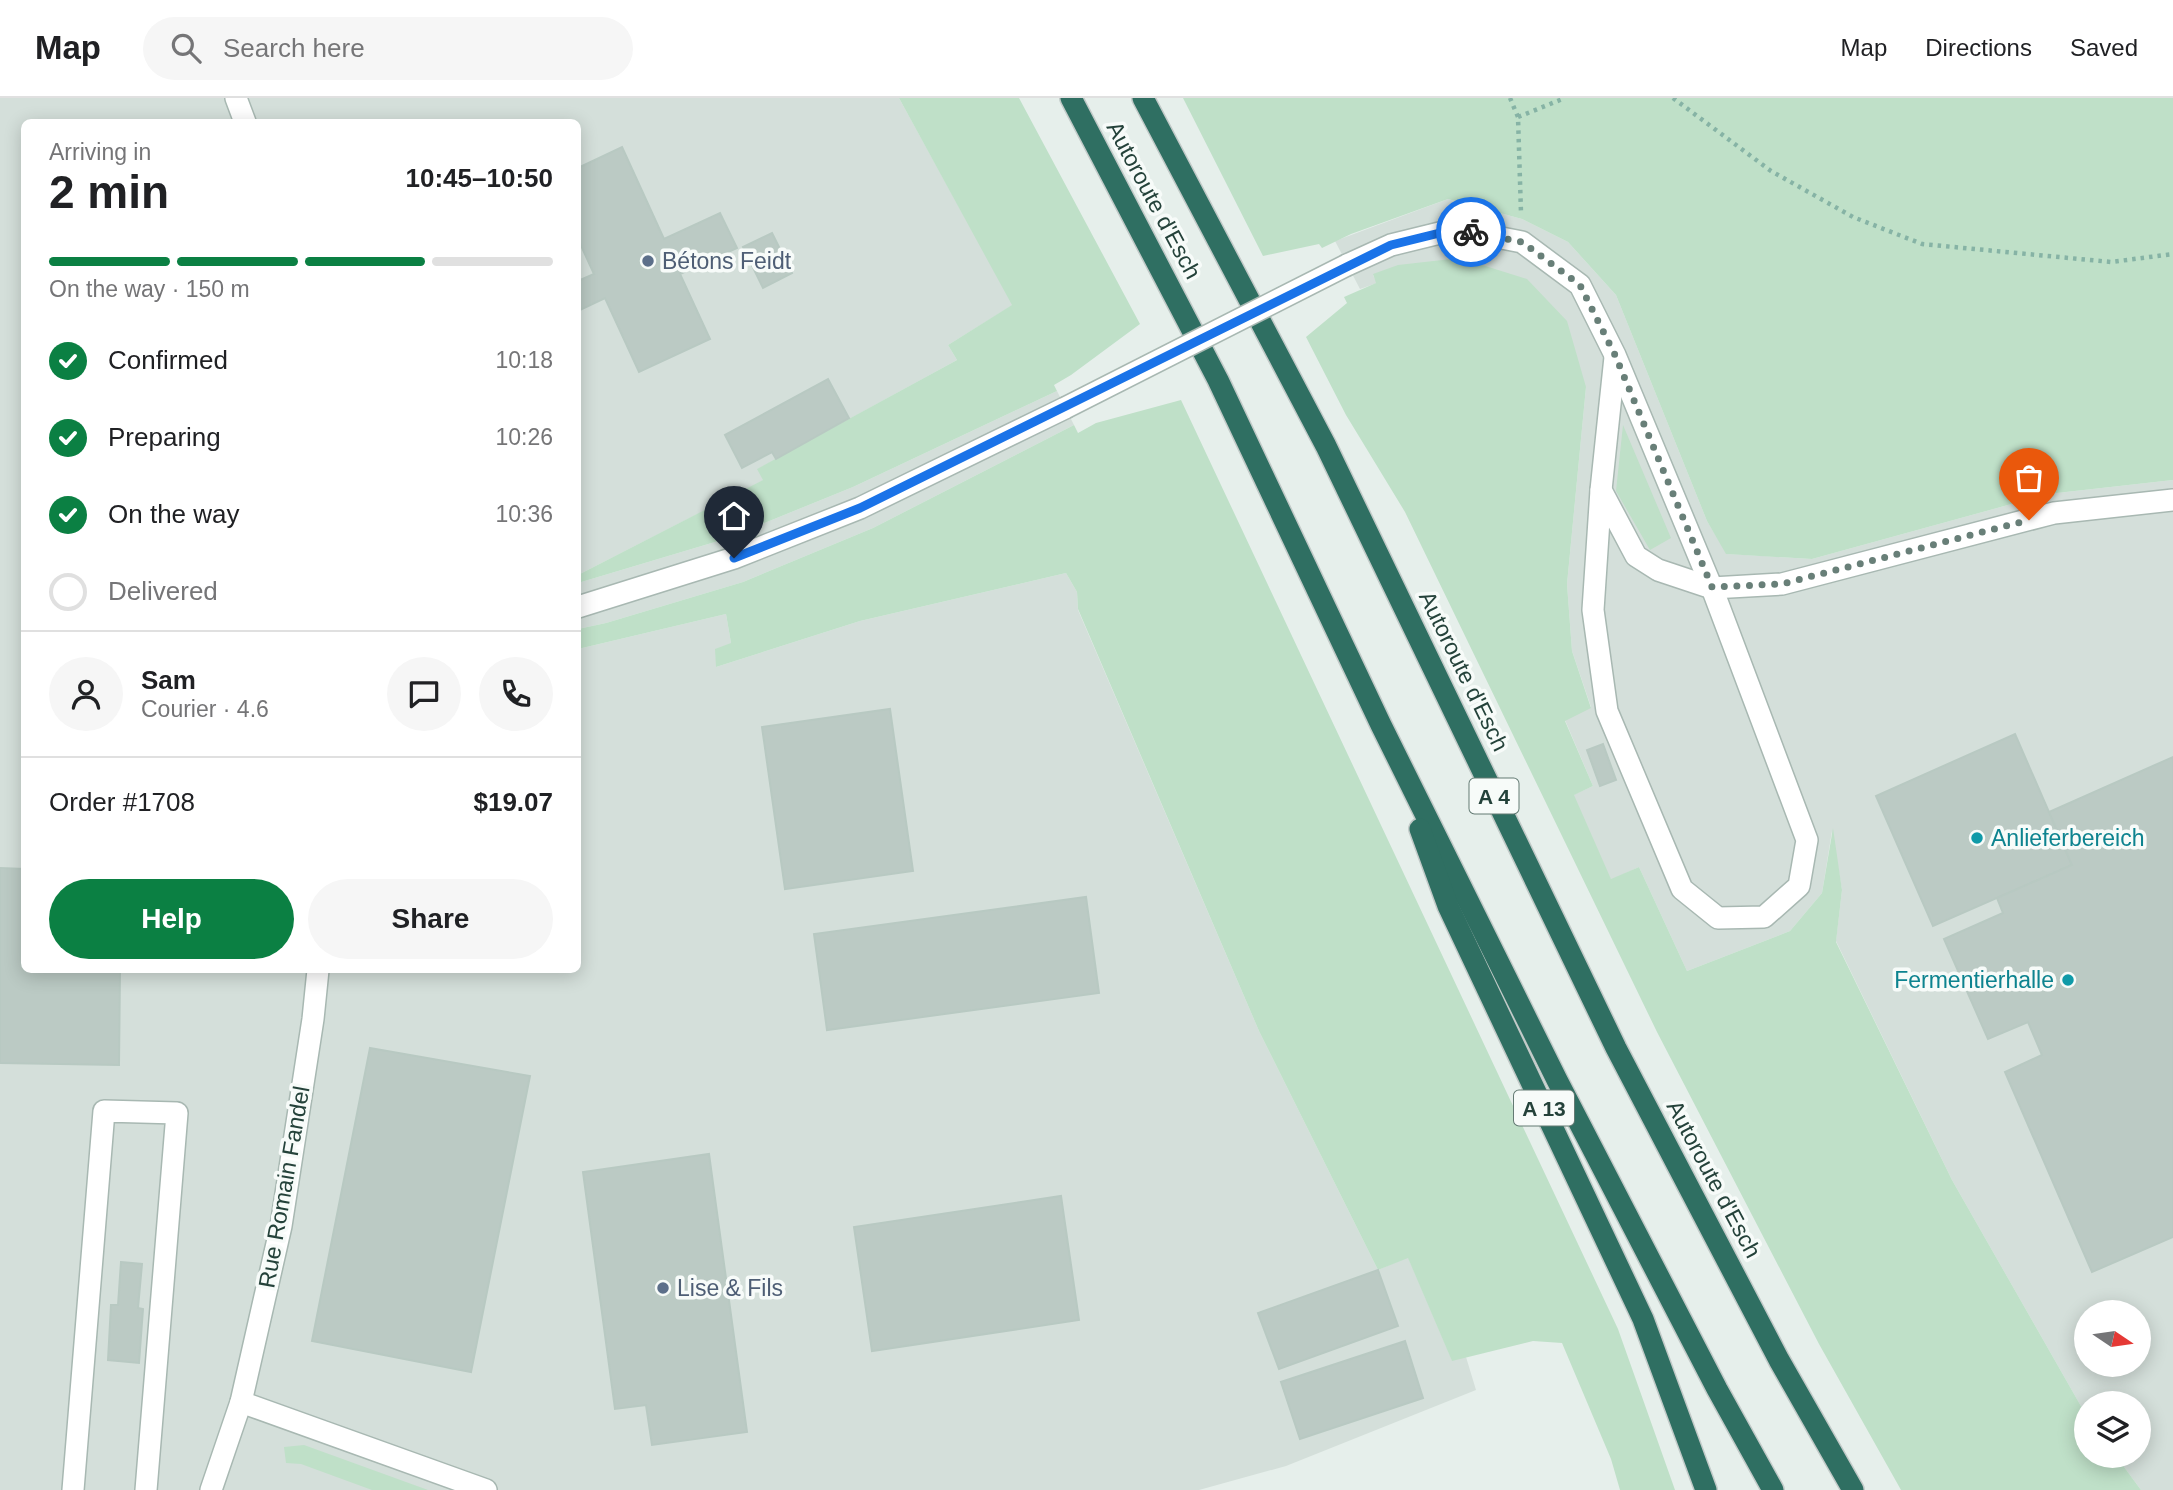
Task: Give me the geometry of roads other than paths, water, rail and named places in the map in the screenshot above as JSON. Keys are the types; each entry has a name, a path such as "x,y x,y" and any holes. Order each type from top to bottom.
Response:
{"highway":[{"name":"Autoroute d'Esch","path":"1071,98 1218,380 1381,725 1564,1092 1773,1490"},
{"name":"Autoroute d'Esch","path":"1143,98 1326,446 1622,1060 1779,1360 1853,1490"},
{"name":"A 13","path":"1381,725 1448,906 1643,1319 1706,1490"}],"street":[{"path":"236,98 244,119"},
{"path":"581,606 734,558 860,508 1391,245 1456,229 1522,242 1580,285 1615,355 1712,587 1807,840 1799,886 1764,917 1718,918 1682,888 1606,711 1592,610 1615,355"},
{"path":"1601,490 1636,556 1658,570 1712,587 1782,584 2054,513 2173,500"},
{"name":"Rue Romain Fandel","path":"211,1490 240,1402 281,1226 318,973"},
{"path":"73,1490 104,1111 177,1113 146,1490"},
{"path":"240,1402 486,1490"}],"place":[{"name":"Bétons Feidt","path":"648,261"},
{"name":"Anlieferbereich","path":"1977,838"},
{"name":"Fermentierhalle","path":"2068,980"},
{"name":"Lise & Fils","path":"663,1288"}]}
